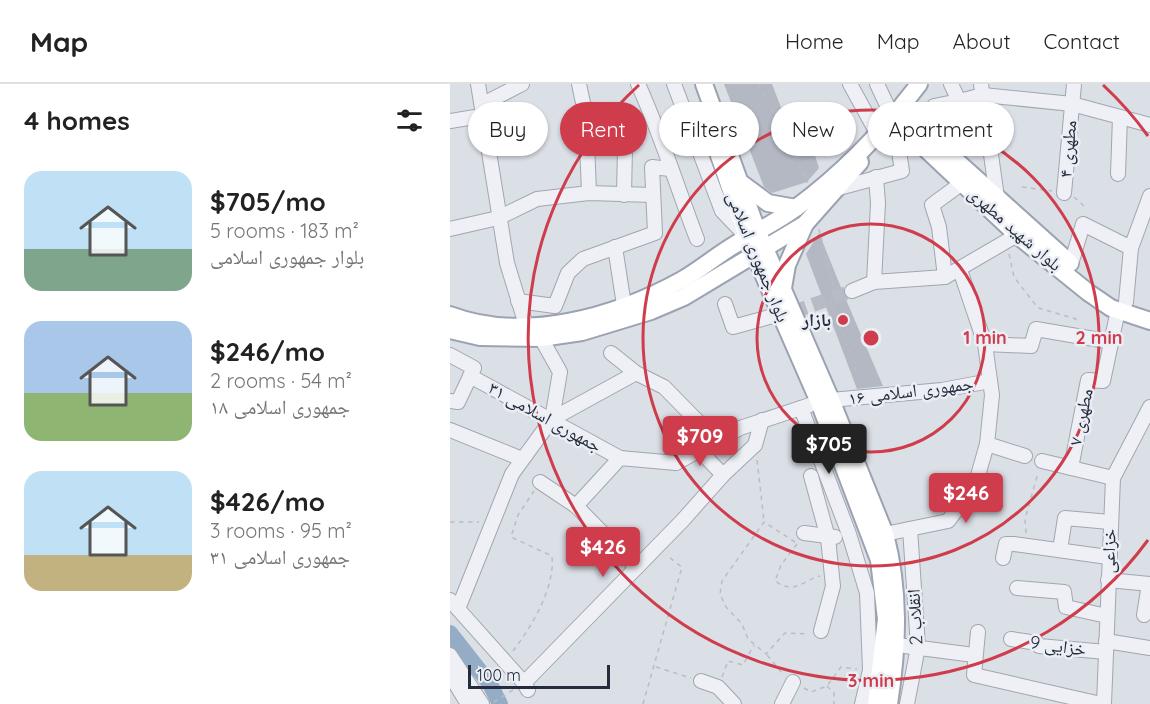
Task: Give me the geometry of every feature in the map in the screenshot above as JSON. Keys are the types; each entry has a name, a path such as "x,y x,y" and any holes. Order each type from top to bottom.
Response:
{"main road":[{"name":"بلوار جمهوری اسلامی","path":"693,84 696,102"},
{"name":"بلوار جمهوری اسلامی","path":"704,84 711,102"},
{"path":"905,102 919,84"},
{"path":"450,315 480,324 526,326 580,319 624,305 683,279 796,208 868,144"},
{"path":"450,330 480,337 541,338 582,332 651,311 684,297 811,218 839,188 868,151"},
{"name":"بلوار جمهوری اسلامی","path":"715,156 759,250 780,314 825,401"},
{"name":"بلوار جمهوری اسلامی","path":"731,156 741,183 752,234"},
{"name":"بلوار شهید مطهری","path":"934,156 962,183 1011,238 1089,293 1122,306 1150,321"},
{"name":"بلوار شهید مطهری","path":"947,156 1122,306 1150,310"},
{"path":"741,183 756,197 768,203 796,208"},
{"path":"783,288 787,265 811,218"},
{"name":"بلوار جمهوری اسلامی","path":"759,250 783,288 894,581 898,616 897,645 889,704"},
{"name":"بلوار جمهوری اسلامی","path":"876,704 886,619 876,592 879,560 877,532"}],"street":[{"path":"478,84 481,102"},
{"path":"494,102 522,84"},
{"path":"579,84 586,117 589,194"},
{"path":"638,84 659,131"},
{"path":"674,84 686,102"},
{"path":"850,84 868,121"},
{"path":"877,84 888,102"},
{"path":"951,84 959,100"},
{"name":"مطهری ۴","path":"1064,193 1074,84"},
{"path":"982,90 997,197"},
{"path":"951,102 982,90 1071,104 1148,125 1150,109"},
{"path":"450,121 468,115"},
{"path":"1118,174 1120,117"},
{"path":"489,156 507,263 526,326"},
{"path":"624,195 625,156"},
{"path":"667,156 697,238"},
{"path":"839,188 902,171 900,156"},
{"path":"518,301 555,306 568,273 583,259 655,233 651,167 670,169"},
{"path":"874,282 878,204 876,177"},
{"path":"945,277 939,227 932,205 962,183"},
{"path":"450,229 498,218 537,199 589,194 653,195"},
{"name":"مطهری ۷","path":"1071,468 1088,380 1103,381 1122,306 1131,248 1150,196"},
{"path":"1071,264 1083,224 1131,248"},
{"path":"852,291 874,282 945,277 1011,238"},
{"path":"615,247 624,305"},
{"path":"801,538 828,538 910,529 948,521 975,486 987,444 992,395 985,344 960,270"},
{"path":"725,304 733,327 780,314"},
{"path":"985,344 1031,346 1036,329 1112,342"},
{"path":"541,338 560,372 552,419"},
{"path":"611,353 636,373 664,387 717,441"},
{"path":"450,355 474,368 458,402 450,401"},
{"path":"636,373 552,419 512,474 492,524 454,605 505,662 522,687 723,475 755,445 762,420"},
{"name":"جمهوری اسلامی ۳۱","path":"470,376 620,458 676,463 740,428 825,401"},
{"name":"جمهوری اسلامی ۱۶","path":"825,401 942,390 990,381"},
{"name":"خزاعی","path":"1102,704 1113,478 1150,407"},
{"path":"801,408 849,534 876,592 870,670 862,704"},
{"path":"450,430 522,459"},
{"path":"987,444 1025,456"},
{"path":"699,450 723,475"},
{"name":"جمهوری اسلامی ۳۱","path":"576,506 620,458"},
{"path":"1042,460 1113,478"},
{"path":"811,476 828,538 833,586 821,631"},
{"path":"540,482 576,506 636,567"},
{"path":"1060,550 1065,518 1110,522"},
{"name":"انقلاب 2","path":"907,704 918,647 910,529"},
{"path":"1002,558 1006,544 1108,557"},
{"path":"1108,580 1150,584 1144,615"},
{"path":"1017,588 1065,592 1066,608 1107,616"},
{"path":"978,632 974,655 974,675 1102,704"},
{"name":"خزایی 9","path":"1011,639 1039,646 1150,648"},
{"path":"897,645 974,655"},
{"path":"450,655 482,704"},
{"path":"450,675 468,704"},
{"path":"701,681 718,687 734,704"},
{"path":"782,704 793,682"}],"path":[{"path":"758,84 771,108"},
{"path":"796,156 812,195"},
{"path":"844,156 847,162"},
{"path":"811,218 836,297"},
{"path":"1011,238 1014,277 1038,308 1076,319 1072,335"},
{"path":"830,299 866,396"},
{"path":"755,445 764,522 722,581 720,594 726,607 742,624 748,639 766,654 773,665 793,682 811,692 827,686 841,667 870,670"},
{"path":"1025,546 1025,519 1042,460"},
{"path":"505,662 527,633 554,573 552,556 512,537 518,514 540,482"},
{"path":"450,522 469,520 492,524"},
{"path":"764,522 801,538 781,565 775,581 784,588 797,588 814,578 832,573"},
{"path":"643,704 682,567 655,548"},
{"path":"766,654 785,633 805,636 821,631"},
{"path":"718,687 728,661 743,665 754,644"},
{"path":"655,666 701,681"},
{"path":"827,686 834,693 834,704"},
{"path":"490,704 522,687"}],"building":[{"path":"724,84 772,84 779,102 771,102 771,156 815,156 819,168 807,182 772,193 764,187 752,156 759,156 759,102 731,102"},
{"name":"بازار","path":"819,233 883,386 857,389 806,254"}],"waterway":[{"path":"450,633 490,684 500,704"}],"tunnel":[{"path":"793,312 852,291"}],"place":[{"name":"بازار","path":"843,320"}]}
